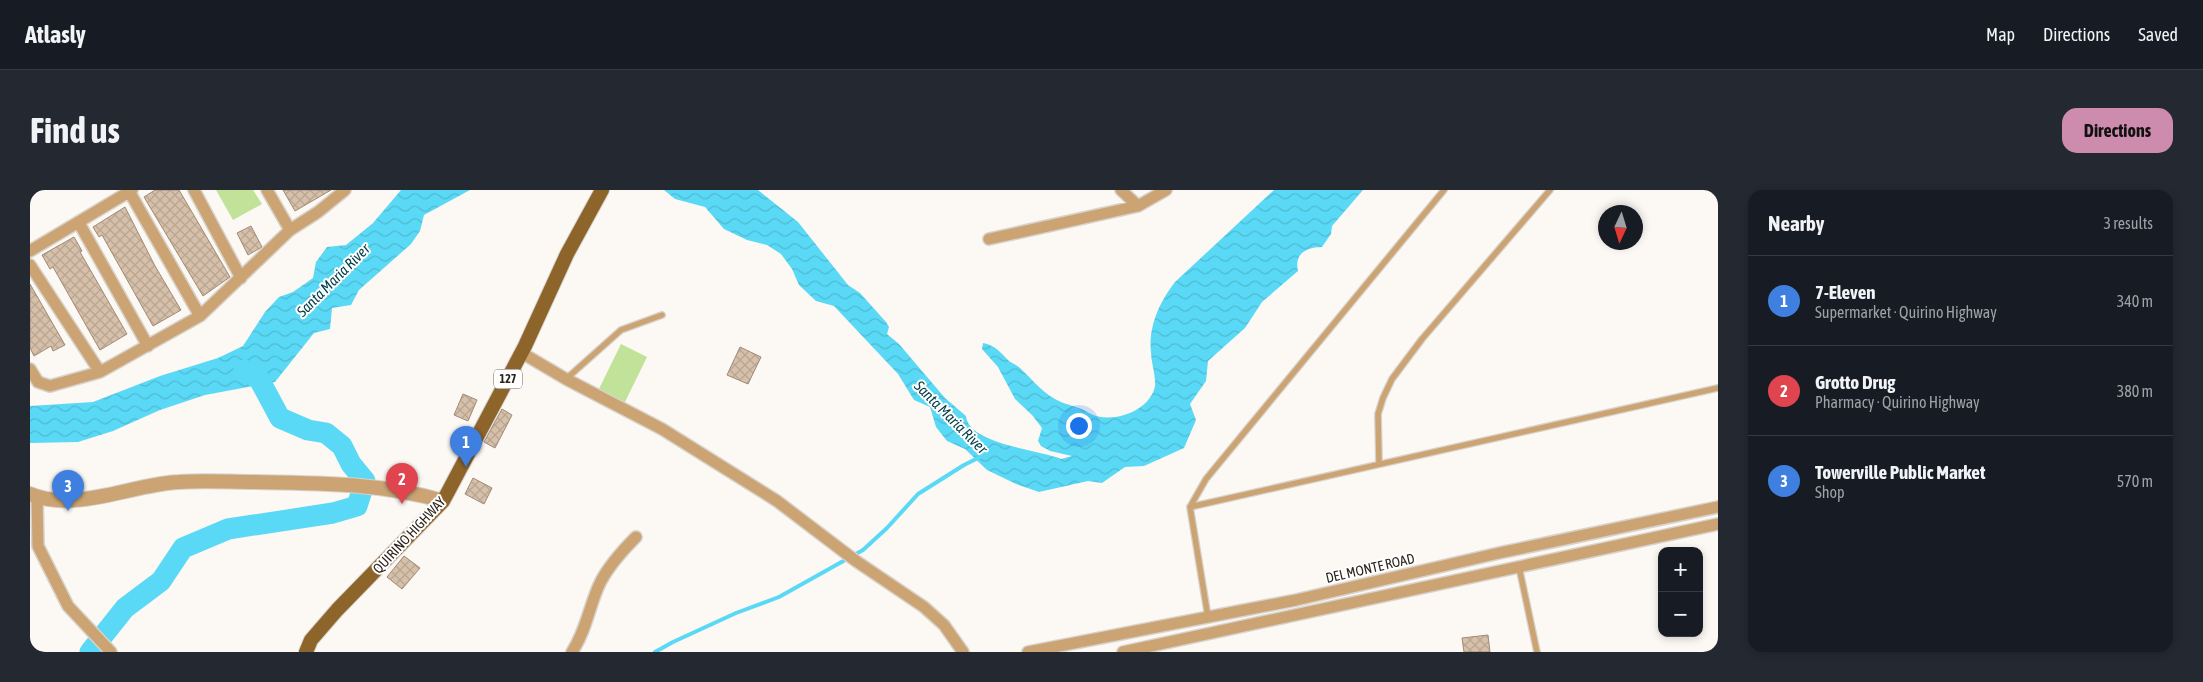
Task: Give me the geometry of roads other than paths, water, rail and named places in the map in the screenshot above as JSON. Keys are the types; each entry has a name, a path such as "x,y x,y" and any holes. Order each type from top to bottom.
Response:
{"main road":[{"name":"QUIRINO HIGHWAY","path":"306,652 311,640 337,610 443,501 522,353 567,254 602,190"}],"street":[{"path":"194,190 241,278"},
{"path":"267,190 290,230"},
{"path":"1120,190 1138,206"},
{"path":"989,240 1138,206 1166,190"},
{"path":"30,251 131,191 200,316"},
{"path":"30,369 38,382 50,386 100,372 148,346 200,316 290,230 318,212 338,192"},
{"path":"79,223 148,346"},
{"path":"30,265 100,372"},
{"path":"522,353 566,379 662,429 777,501 852,557 924,607 944,624 963,652"},
{"path":"111,652 68,606 38,546 33,496 70,500 178,482 309,483 412,492 443,501"},
{"path":"1123,652 1715,525 1713,508"},
{"name":"DEL MONTE ROAD","path":"1028,652 1296,600 1499,553 1713,508"},
{"path":"572,652 589,619 600,585 612,562 636,537"},
{"path":"1208,617 1211,634"}],"lane":[{"path":"1208,617 1190,507 1206,479 1444,190"},
{"path":"1379,463 1378,414 1392,379 1422,339 1550,190"},
{"path":"566,379 621,330 662,316"},
{"path":"1190,507 1718,388"},
{"path":"1519,567 1537,652"}],"water":[{"name":"Santa Maria River","path":"401,190 470,190 424,215 420,231 411,244 359,290 351,305 332,308 330,329 314,333 275,382 205,395 160,410 113,431 78,442 30,443 30,406 93,402 160,376 218,358 243,346 265,312 279,297 293,292 313,278 316,262 327,247 346,245 373,223"},
{"name":"Santa Maria River","path":"664,190 758,190 798,222 848,285 860,293 886,322 889,327 887,334 899,344 945,398 966,416 970,426 991,440 1061,459 1072,456 1050,451 1041,446 1038,441 1042,428 1032,415 1015,399 998,367 982,349 983,343 997,349 1009,361 1020,368 1044,392 1061,402 1098,416 1118,417 1128,414 1146,403 1152,395 1155,378 1151,356 1151,333 1164,297 1175,282 1274,190 1363,190 1332,226 1331,234 1322,247 1311,248 1302,253 1298,260 1298,271 1262,302 1245,328 1208,361 1206,381 1190,404 1196,420 1184,448 1144,466 1125,467 1102,483 1088,481 1039,492 1016,484 987,470 965,449 947,441 936,427 930,407 914,400 898,374 834,306 816,301 799,285 792,269 781,254 767,245 747,240 724,229 705,207 675,199"}],"waterway":[{"path":"90,652 125,608 161,581 183,548 228,529 333,513 357,506 365,481 351,464 342,446 326,433 308,430 280,418 259,379 244,370"},
{"name":"Santa Maria River","path":"655,652 736,613 779,597 863,550 887,528 918,494 980,457"}],"place":[{"name":"7-Eleven","path":"466,467"},
{"name":"Grotto Drug","path":"402,504"},
{"name":"Towerville Public Market","path":"68,511"}]}
